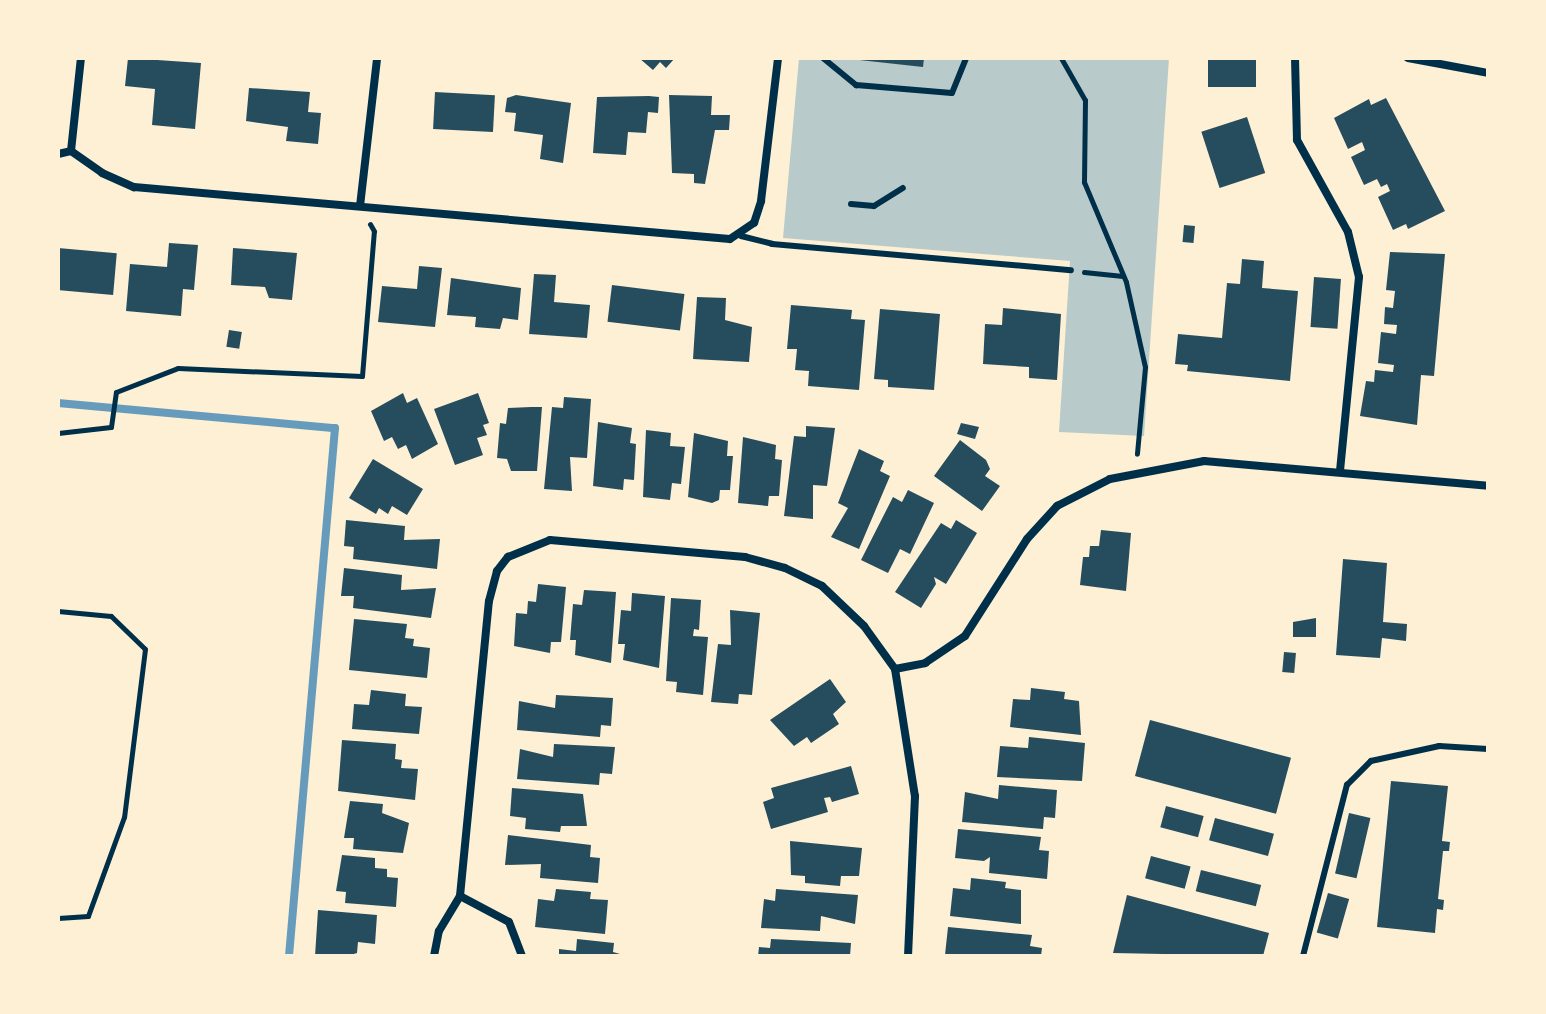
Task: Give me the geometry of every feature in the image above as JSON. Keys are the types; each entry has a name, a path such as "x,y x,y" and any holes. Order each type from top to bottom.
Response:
{"street":[{"path":"71,151 81,58"},
{"path":"360,206 377,58"},
{"path":"58,154 71,151 102,173 134,187 730,239 741,236 754,223 761,201 778,58"},
{"path":"1295,58 1297,140 1348,232 1359,277 1340,472"},
{"path":"1408,58 1488,73"},
{"path":"895,669 925,663 965,636 1027,539 1057,506 1110,479 1204,461 1488,486"},
{"path":"434,956 439,931 460,896 489,601 497,571 508,557 550,540 745,557 785,568 822,586 864,626 895,669 915,796 908,956"},
{"path":"460,896 509,922 522,956"}],"lane":[{"path":"823,58 856,85 952,93 966,58"},
{"path":"851,204 874,206 903,188"},
{"path":"741,236 772,244 1071,270"},
{"path":"1303,956 1347,785 1371,761 1439,746 1488,749"}],"path":[{"path":"1061,58 1085,100 1084,182 1123,276 1145,367 1137,454"},
{"path":"58,433 111,427 116,392 178,368 362,376 374,231 360,206"},
{"path":"1071,270 1123,276"},
{"path":"58,611 111,616 145,649 124,817 88,916 58,918"}],"shaded area":[{"path":"799,58 1169,58 1144,436 1059,432 1070,261 783,238"}],"building":[{"path":"128,58 201,63 195,129 152,125 155,89 125,86"},
{"path":"639,58 675,58 666,68 660,62 653,70"},
{"path":"841,58 924,58 923,67"},
{"path":"1208,58 1256,58 1256,87 1208,87"},
{"path":"249,88 310,92 308,112 321,113 318,144 286,141 288,127 246,121"},
{"path":"435,92 495,95 493,132 433,129"},
{"path":"516,95 571,103 563,163 540,159 543,135 514,131 516,113 505,112 507,98"},
{"path":"669,95 712,96 711,115 730,115 729,130 715,130 705,184 694,183 694,174 672,173"},
{"path":"597,97 659,97 658,113 648,112 646,133 628,132 626,155 593,153"},
{"path":"1386,98 1445,211 1408,229 1406,224 1393,230 1378,197 1390,191 1387,184 1381,187 1377,179 1364,185 1351,157 1365,150 1362,142 1348,149 1334,118 1369,99 1371,105"},
{"path":"1247,117 1265,173 1220,188 1201,132"},
{"path":"1184,225 1195,226 1193,243 1183,242"},
{"path":"169,243 198,245 194,290 183,289 181,316 126,311 130,264 167,267"},
{"path":"58,248 117,253 113,295 58,290"},
{"path":"233,248 297,253 292,300 269,298 265,287 231,285"},
{"path":"1390,252 1445,254 1434,376 1421,375 1417,425 1360,416 1366,381 1374,382 1375,370 1393,372 1394,365 1378,363 1381,332 1396,334 1397,325 1384,324 1385,307 1393,308 1395,291 1386,290"},
{"path":"1242,259 1264,261 1262,288 1298,291 1290,381 1187,371 1188,365 1175,364 1178,334 1222,338 1227,283 1240,284"},
{"path":"419,266 442,268 435,327 378,322 382,286 417,289"},
{"path":"534,274 556,275 554,302 590,305 587,338 529,334"},
{"path":"1314,277 1341,279 1337,329 1311,327"},
{"path":"451,278 521,288 518,320 503,318 500,329 475,327 476,317 447,315"},
{"path":"612,285 684,294 680,331 607,322"},
{"path":"697,297 726,298 725,320 752,327 749,362 693,359"},
{"path":"791,305 852,310 851,319 865,320 859,390 808,386 809,371 795,370 797,349 787,349"},
{"path":"1003,308 1061,314 1057,380 1029,378 1029,367 983,364 985,324 1002,325"},
{"path":"880,309 940,314 934,390 888,387 888,380 874,379"},
{"path":"229,330 242,332 239,349 226,347"},
{"path":"403,393 407,403 417,398 438,444 412,459 406,445 398,449 392,437 384,441 371,411"},
{"path":"478,393 489,423 483,425 487,435 477,438 483,455 455,465 434,409"},
{"path":"564,397 591,399 587,458 570,457 572,491 544,489 552,407 563,408"},
{"path":"542,407 537,471 511,471 507,459 497,458 500,423 506,424 508,408"},
{"path":"598,422 632,428 630,443 636,444 634,480 624,479 623,490 593,486"},
{"path":"961,423 979,427 975,439 957,434"},
{"path":"806,426 835,428 827,486 813,485 813,519 784,516 794,436 806,437"},
{"path":"646,430 671,433 670,446 685,447 681,484 672,483 670,500 643,497"},
{"path":"694,433 728,441 727,456 733,456 730,490 720,490 719,500 712,503 688,497"},
{"path":"743,437 776,445 775,459 782,460 779,496 769,496 768,506 738,503"},
{"path":"960,440 986,460 990,469 985,476 1000,486 982,511 934,476"},
{"path":"859,449 884,461 880,471 890,476 859,549 831,537 848,508 838,503"},
{"path":"373,459 423,489 407,515 392,506 388,514 379,508 376,514 349,498"},
{"path":"908,490 934,503 910,554 900,549 888,573 861,560 893,497 902,502"},
{"path":"346,520 405,526 404,540 440,539 437,569 353,559 354,547 344,546"},
{"path":"956,520 977,533 946,584 934,577 936,584 921,608 895,592 941,523 951,529"},
{"path":"1101,530 1131,533 1126,591 1080,585 1083,557 1089,557 1090,546 1099,546"},
{"path":"1343,559 1387,563 1383,622 1407,624 1406,641 1382,638 1380,658 1336,655"},
{"path":"344,568 402,575 401,590 436,588 431,618 353,608 354,596 341,596"},
{"path":"538,584 566,587 561,642 551,642 550,653 514,646 516,613 527,614 528,601 536,602"},
{"path":"584,590 616,592 611,663 575,655 576,640 570,640 573,604 582,605"},
{"path":"632,593 665,596 659,668 623,660 625,644 618,644 621,610 631,611"},
{"path":"671,598 701,600 699,630 694,629 693,636 708,637 703,695 676,692 677,682 666,681"},
{"path":"730,610 760,613 752,695 739,694 738,704 711,702 718,644 731,645"},
{"path":"1316,618 1316,637 1293,637 1293,622"},
{"path":"354,619 407,624 405,638 414,639 413,646 430,648 427,678 349,670"},
{"path":"1284,652 1296,653 1294,673 1282,672"},
{"path":"830,679 846,702 833,714 839,724 811,743 807,737 794,746 770,720"},
{"path":"1031,688 1065,692 1064,699 1079,701 1081,735 1010,727 1013,699 1030,700"},
{"path":"371,690 406,694 405,706 422,707 419,734 352,729 354,704 369,705"},
{"path":"556,695 613,698 611,726 601,725 600,737 517,730 519,701 555,708"},
{"path":"1150,720 1291,758 1276,814 1135,776"},
{"path":"1029,737 1085,743 1082,781 997,777 1000,746 1028,748"},
{"path":"342,740 396,744 395,759 402,760 401,768 418,769 415,800 338,791"},
{"path":"554,744 615,747 612,774 600,773 599,785 517,779 520,749 553,757"},
{"path":"851,766 859,794 832,802 830,797 824,798 828,812 771,829 763,802 774,798 771,788"},
{"path":"1391,781 1448,786 1442,841 1450,842 1449,851 1443,851 1438,899 1444,900 1443,910 1437,909 1435,933 1377,927"},
{"path":"999,785 1057,790 1055,818 1044,817 1043,829 962,822 965,792 998,799"},
{"path":"512,788 583,794 587,826 561,826 560,832 525,829 526,818 510,816"},
{"path":"350,801 383,804 382,813 409,823 403,853 353,849 354,838 344,838"},
{"path":"1166,806 1204,816 1198,837 1160,827"},
{"path":"1349,813 1370,818 1356,878 1335,873"},
{"path":"1215,818 1274,834 1268,856 1209,840"},
{"path":"958,829 1041,837 1039,850 1049,851 1047,879 989,873 990,857 984,861 955,858"},
{"path":"508,835 591,845 590,857 600,858 598,883 540,878 541,864 505,865"},
{"path":"790,841 862,848 859,876 841,876 840,886 805,883 805,876 791,875"},
{"path":"342,855 375,858 375,868 387,869 387,877 398,878 396,907 345,903 346,892 336,891"},
{"path":"1151,856 1191,867 1185,889 1145,878"},
{"path":"1201,870 1261,885 1256,906 1196,891"},
{"path":"971,878 1006,882 1005,888 1021,890 1021,924 950,916 953,888 970,890"},
{"path":"556,889 591,892 590,899 608,900 605,934 535,927 538,899 554,901"},
{"path":"776,889 858,895 855,924 821,916 820,931 761,928 764,899 775,901"},
{"path":"1328,893 1349,899 1338,938 1317,932"},
{"path":"1127,895 1269,933 1263,956 1113,953"},
{"path":"318,910 377,915 375,944 358,942 357,953 347,956 315,956"},
{"path":"948,927 1032,935 1030,946 1042,948 1041,956 945,955"},
{"path":"577,939 614,943 613,952 627,956 559,956 559,949 576,951"},
{"path":"771,939 851,943 850,956 758,956 759,947 770,948"}],"waterway":[{"path":"58,403 335,428 289,956"}]}
